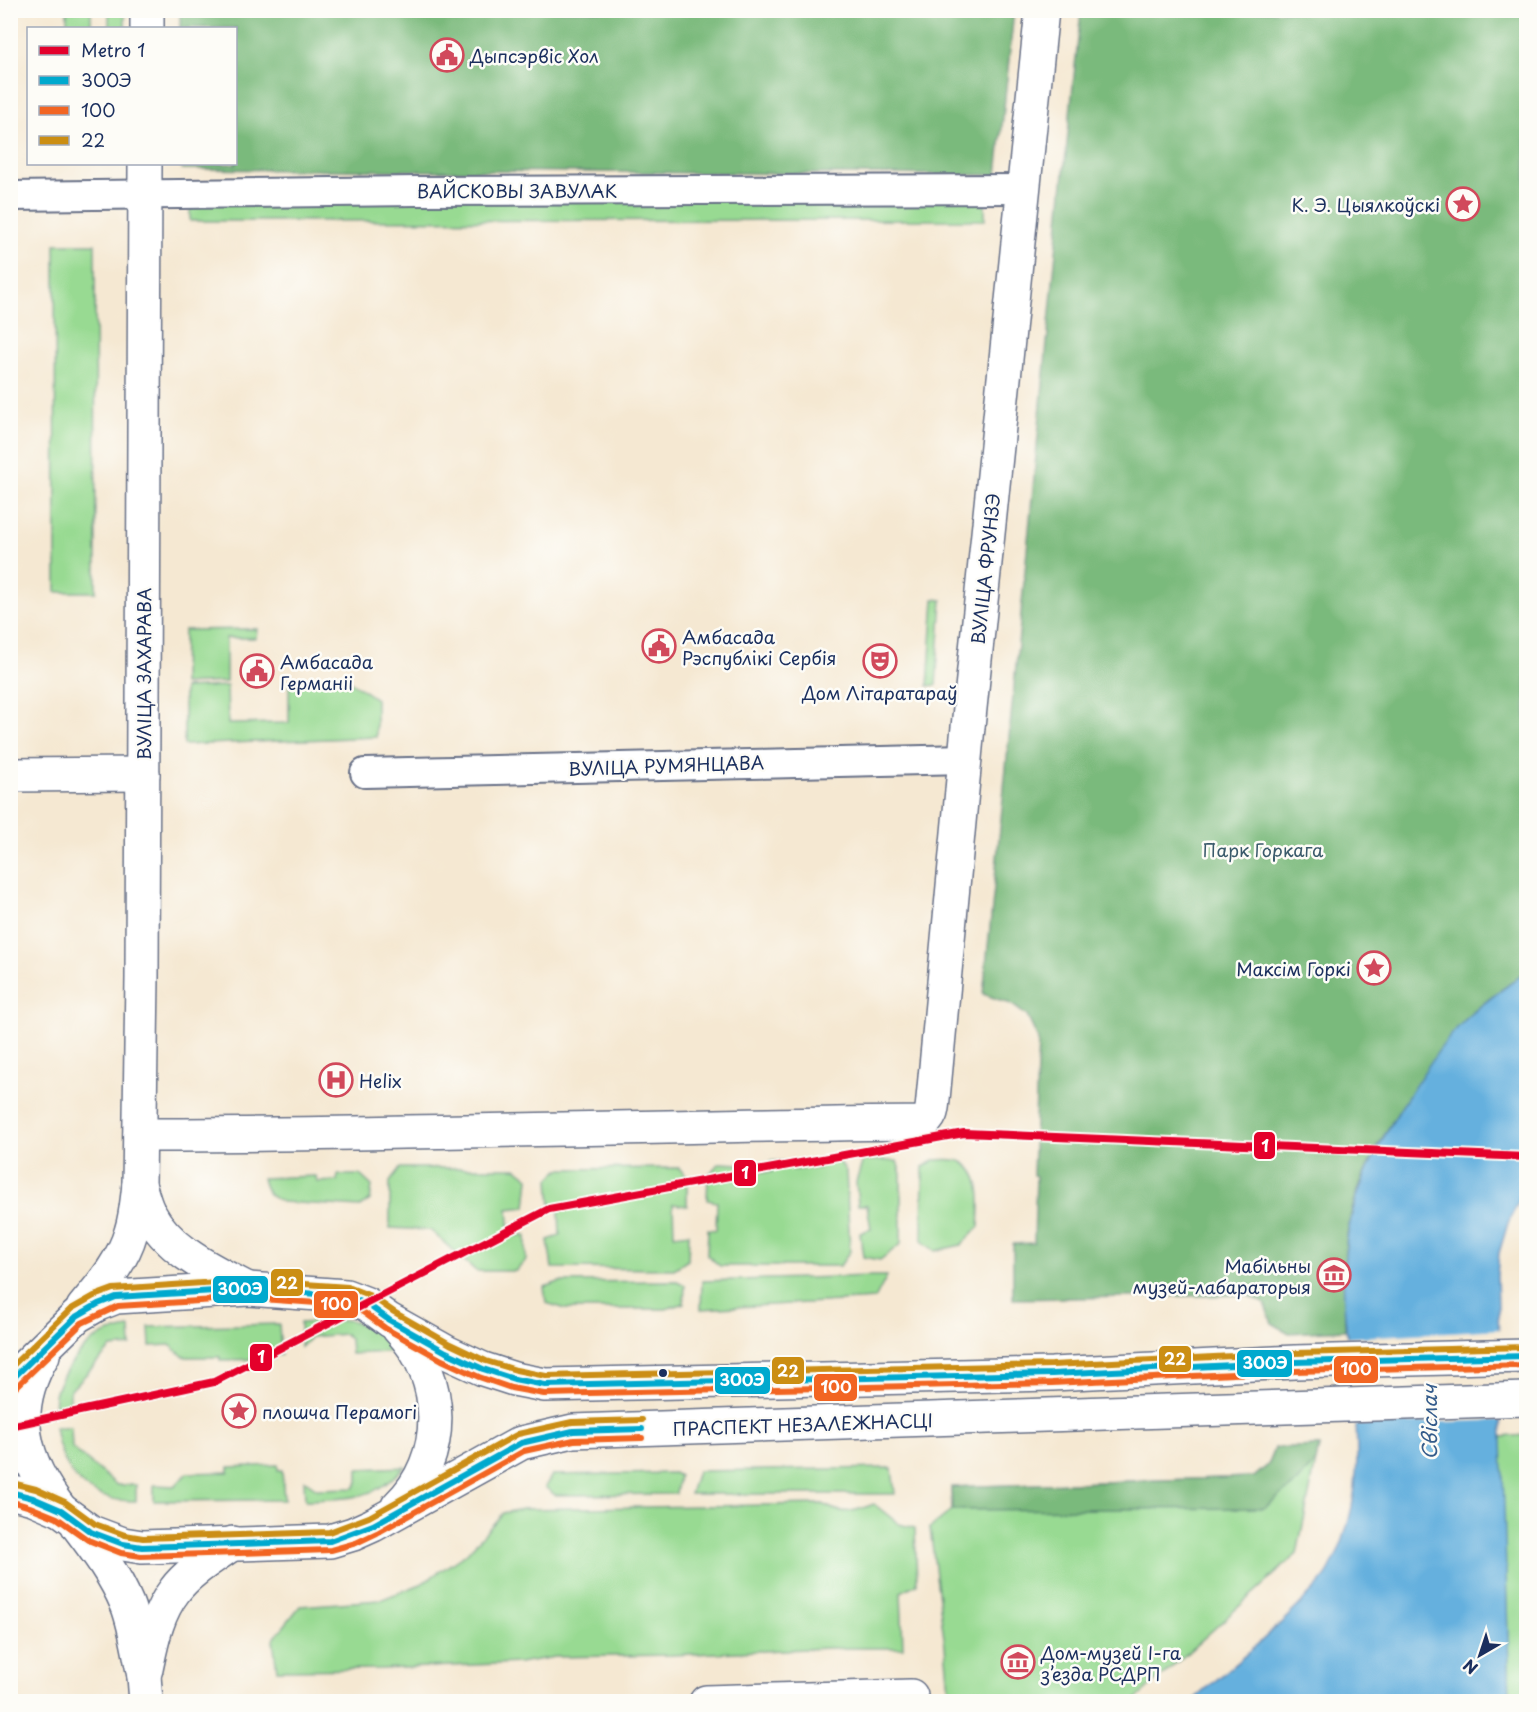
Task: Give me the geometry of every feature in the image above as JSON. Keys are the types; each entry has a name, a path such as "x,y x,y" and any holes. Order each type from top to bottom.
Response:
{"main road":[{"path":"147,10 147,27"},
{"name":"ВУЛІЦА ФРУНЗЭ","path":"140,1135 922,1123 928,1119 932,1107 1042,10"},
{"name":"ВУЛІЦА ЗАХАРАВА","path":"139,1185 146,446 145,179"},
{"path":"10,775 142,774"},
{"path":"139,1185 148,1210 171,1243 211,1270 248,1289"},
{"path":"10,1381 77,1316 106,1281 131,1232 139,1185"},
{"path":"77,1316 116,1296 248,1289 346,1296 367,1304 406,1335 418,1353 433,1389 435,1408 433,1438 425,1467 404,1500 388,1515"},
{"path":"389,1320 446,1352 483,1369 514,1379 545,1385 1052,1374 1294,1362 1527,1356"},
{"path":"50,1343 30,1380 25,1405 24,1424 32,1464 43,1485 99,1552 115,1579 128,1606 145,1689"},
{"name":"ПРАСПЕКТ НЕЗАЛЕЖНАСЦІ","path":"10,1492 33,1498 67,1515 91,1532 142,1547 330,1541 353,1534 521,1443 573,1431 1527,1399"},
{"path":"145,1689 157,1623 175,1589 233,1543"},
{"path":"706,1701 911,1696 911,1701"}],"street":[{"name":"ВАЙСКОВЫ ЗАВУЛАК","path":"10,196 145,179 417,191 1024,189"},
{"name":"ВУЛІЦА РУМЯНЦАВА","path":"365,772 966,759"}],"green space":[{"path":"180,10 1014,11 997,175 182,169 181,165 237,165 237,27 180,27"},
{"path":"67,11 91,11 91,27 67,27"},
{"path":"109,11 125,11 125,27 109,27"},
{"name":"Парк Горкага","path":"1081,11 1526,11 1526,972 1485,1002 1456,1029 1409,1096 1376,1150 1359,1188 1348,1229 1344,1267 1345,1330 1289,1333 1272,1323 1264,1303 1247,1295 1013,1299 1013,1244 1034,1243 1036,1176 1033,1175 1038,1039 1027,1016 1011,1004 983,994"},
{"path":"985,194 985,220 190,221 190,196"},
{"path":"55,244 95,244 96,592 56,592"},
{"path":"934,599 942,600 936,685 928,686"},
{"path":"257,629 256,638 226,638 226,682 183,684 184,630"},
{"path":"347,679 376,699 376,737 184,745 184,688 227,686 228,724 289,723 289,682"},
{"path":"820,1160 839,1161 846,1171 850,1251 840,1266 720,1266 707,1255 708,1229 716,1230 717,1202 707,1200 708,1175 720,1163 741,1164 744,1172 772,1172 770,1161 791,1162 793,1170 819,1168"},
{"path":"863,1160 897,1161 901,1174 901,1244 880,1260 863,1257 860,1233 871,1229 867,1205 858,1205 856,1182"},
{"path":"934,1160 962,1162 974,1174 980,1191 979,1227 961,1245 935,1251 922,1241 923,1167"},
{"path":"400,1168 516,1168 529,1178 526,1207 508,1209 510,1235 526,1235 526,1260 516,1271 476,1271 430,1230 390,1228 390,1182"},
{"path":"679,1168 687,1177 687,1206 673,1204 674,1235 689,1233 688,1260 674,1269 552,1268 548,1240 560,1236 559,1210 551,1207 549,1179 559,1169"},
{"path":"338,1175 360,1175 372,1186 370,1200 360,1207 282,1202 268,1193 262,1178 316,1176 317,1182 337,1181"},
{"path":"887,1276 875,1299 701,1309 702,1281"},
{"path":"677,1281 685,1285 684,1303 666,1309 566,1309 546,1303 544,1287 559,1282"},
{"path":"349,1320 380,1331 402,1351 351,1354 350,1339 345,1334 311,1337 301,1347 300,1323"},
{"path":"279,1324 281,1355 274,1355 274,1359 220,1360 220,1357 184,1357 170,1345 150,1346 149,1327"},
{"path":"130,1328 131,1346 111,1348 70,1391 70,1410 54,1410 57,1389 78,1354 92,1341 103,1335"},
{"path":"55,1427 71,1427 72,1448 117,1485 136,1485 136,1501 104,1496 80,1482 64,1459"},
{"path":"1526,1435 1526,1701 1510,1701 1501,1437"},
{"path":"1319,1446 1297,1554 1134,1701 950,1701 930,1528 952,1510 951,1487 1254,1477 1268,1465 1275,1448"},
{"path":"1319,1446 1316,1462 1292,1487 1264,1508 952,1510 951,1487 1254,1477 1268,1465 1275,1448"},
{"path":"278,1465 278,1470 282,1470 284,1500 154,1501 154,1485 175,1486 187,1473 229,1472 229,1467"},
{"path":"405,1467 384,1485 366,1494 346,1498 305,1500 304,1480 317,1489 354,1488 358,1482 358,1469"},
{"path":"892,1468 895,1494 690,1494 697,1471"},
{"path":"674,1473 679,1476 676,1494 555,1495 545,1487 552,1475"},
{"path":"823,1504 848,1512 874,1504 899,1524 915,1528 917,1584 901,1592 903,1648 828,1648 671,1655 555,1657 519,1663 381,1669 277,1670 273,1640 300,1606 380,1600 421,1584 467,1553 503,1513 522,1509"}],"water":[{"name":"Свіслач","path":"1526,972 1526,1186 1508,1223 1499,1253 1497,1275 1510,1701 1191,1702 1276,1628 1317,1587 1329,1571 1343,1540 1352,1509 1356,1478 1357,1446 1344,1284 1349,1225 1357,1198 1366,1172 1394,1119 1441,1047 1469,1016"}],"pier":[{"path":"1502,1329 1504,1420 1353,1425 1344,1338"}],"metro line":[{"name":"1","path":"10,1426 214,1382 549,1209 964,1133 1526,1157"}],"transit line":[{"name":"22","path":"10,1368 71,1309 94,1296 113,1289 247,1280 348,1287 371,1296 450,1344 486,1361 546,1376 1052,1365 1295,1353 1526,1347"},
{"name":"300Э","path":"10,1381 77,1316 116,1297 248,1289 346,1296 367,1304 389,1320 446,1352 483,1369 514,1379 545,1385 1052,1374 1295,1362 1526,1356"},
{"name":"100","path":"16,1387 82,1323 118,1306 248,1298 344,1305 363,1312 385,1328 442,1360 479,1377 511,1388 544,1394 1052,1383 1295,1371 1526,1365"},
{"name":"22","path":"12,1483 36,1489 65,1502 95,1524 125,1535 143,1538 329,1532 369,1517 518,1434 572,1422 642,1420"},
{"name":"300Э","path":"10,1492 33,1498 61,1510 91,1532 123,1544 142,1547 330,1541 373,1525 521,1443 573,1431 642,1429"},
{"name":"100","path":"10,1501 57,1518 88,1540 121,1553 141,1556 331,1550 356,1543 377,1533 524,1451 574,1440 642,1438"}],"place":[{"name":"Дыпсэрвіс Хол","path":"447,55"},
{"name":"К. Э. Цыялкоўскі","path":"1463,204"},
{"name":"Амбасада Рэспублікі Сербія","path":"659,646"},
{"name":"Дом Літаратараў","path":"880,661"},
{"name":"Амбасада Германіі","path":"257,671"},
{"name":"Максім Горкі","path":"1374,968"},
{"name":"Helix","path":"336,1080"},
{"name":"Мабільны музей-лабараторыя","path":"1334,1275"},
{"name":"плошча Перамогі","path":"239,1411"},
{"name":"Дом-музей I-га зʼезда РСДРП","path":"1018,1662"}]}
